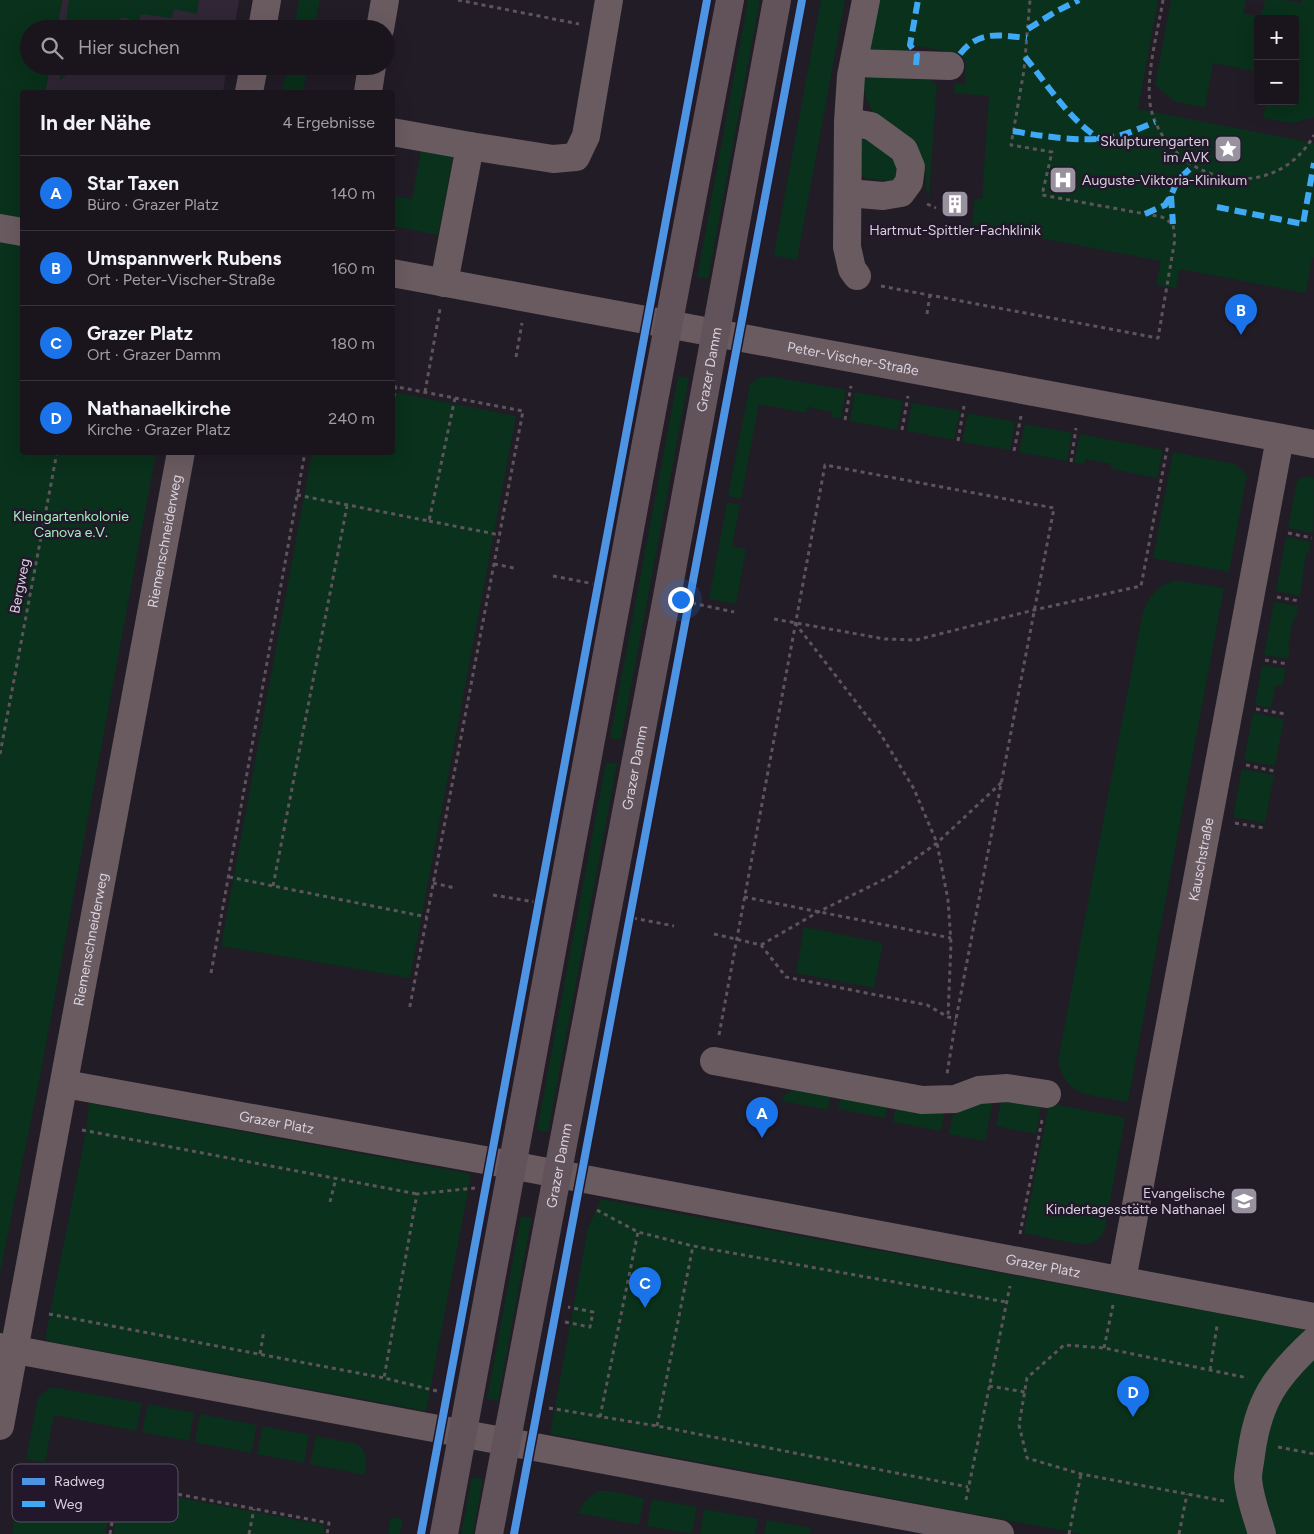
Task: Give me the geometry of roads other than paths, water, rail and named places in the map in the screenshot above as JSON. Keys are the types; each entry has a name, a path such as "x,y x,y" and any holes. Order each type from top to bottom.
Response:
{"main road":[{"path":"444,1534 730,0"},
{"name":"Grazer Damm","path":"489,1534 666,602 777,0"}],"street":[{"path":"264,20 267,0"},
{"path":"382,20 385,0"},
{"path":"395,133 553,159 576,157 586,136 609,0"},
{"path":"857,276 852,269 847,247 848,122 851,76 866,0"},
{"path":"854,63 950,66"},
{"path":"249,90 252,75"},
{"path":"368,90 371,75"},
{"path":"848,122 871,126 904,150 911,167 909,182 901,193 882,196 848,193"},
{"path":"442,295 470,146"},
{"path":"0,228 20,232"},
{"name":"Peter-Vischer-Straße","path":"395,274 442,295 669,324 1314,444"},
{"name":"Kauschstraße","path":"1120,1280 1280,438"},
{"name":"Riemenschneiderweg","path":"0,1426 7,1348 65,1084 181,455"},
{"path":"714,1060 922,1100 955,1099 979,1090 1007,1088 1047,1094"},
{"name":"Grazer Platz","path":"65,1084 1314,1316"},
{"path":"1262,1534 1248,1478 1252,1443 1259,1415 1270,1390 1297,1357 1314,1341"},
{"path":"7,1348 998,1534"}],"place":[{"name":"Skulpturengarten im AVK","path":"1228,149"},
{"name":"Auguste-Viktoria-Klinikum","path":"1063,180"},
{"name":"Hartmut-Spittler-Fachklinik","path":"955,204"},
{"name":"Umspannwerk Rubens","path":"1241,335"},
{"name":"Star Taxen","path":"762,1138"},
{"name":"Evangelische Kindertagesstätte Nathanael","path":"1244,1201"},
{"name":"Grazer Platz","path":"645,1308"},
{"name":"Nathanaelkirche","path":"1133,1417"}],"park label":[{"name":"Kleingartenkolonie Canova e.V.","path":"71,524"}]}
